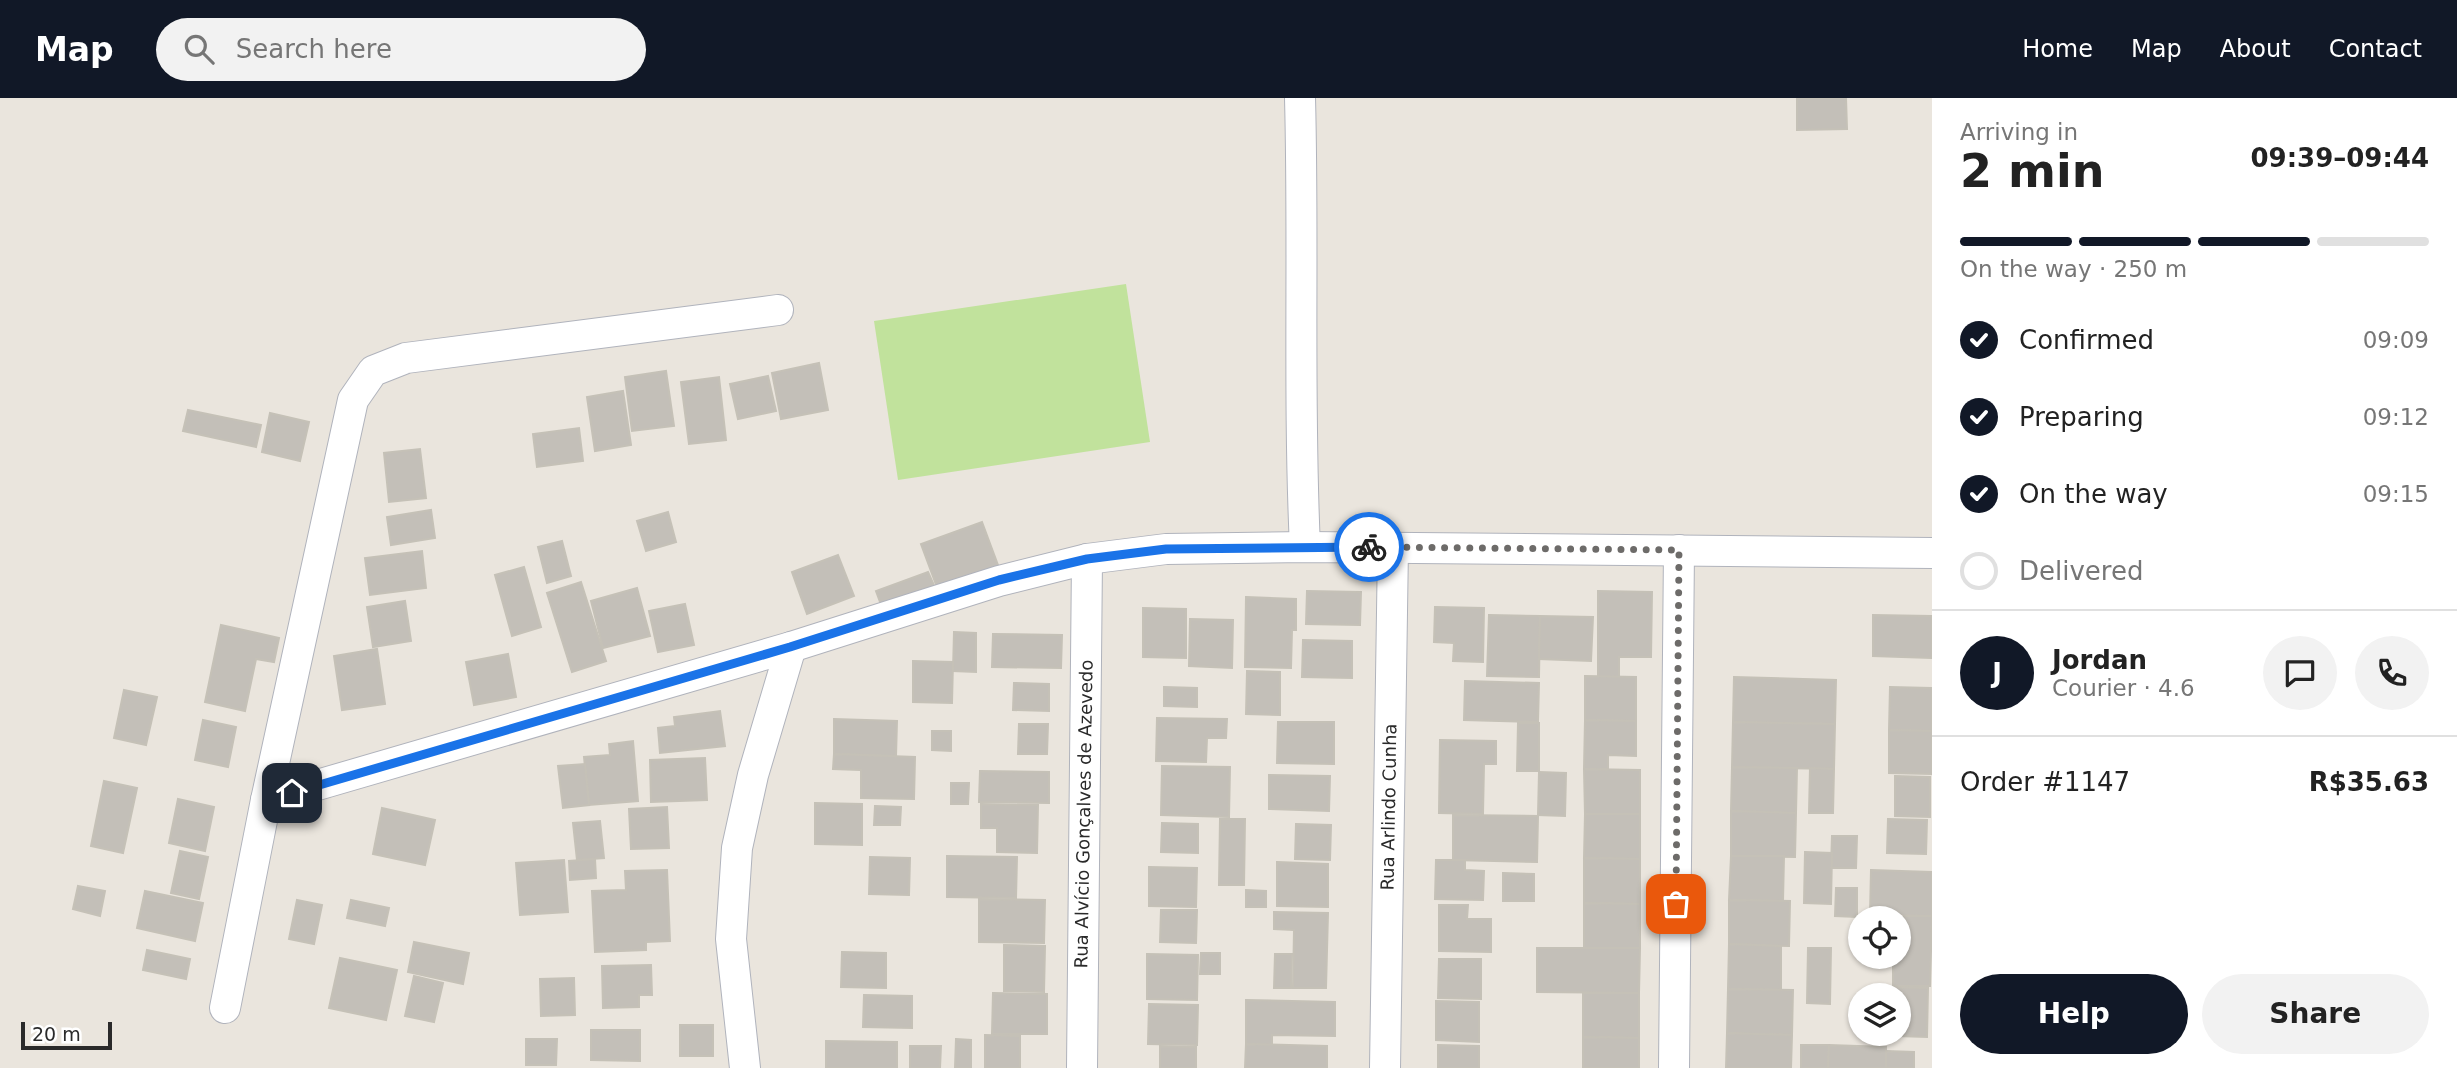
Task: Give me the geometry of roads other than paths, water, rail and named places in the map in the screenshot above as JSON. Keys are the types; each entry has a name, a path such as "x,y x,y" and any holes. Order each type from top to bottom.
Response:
{"street":[{"path":"1300,98 1303,189 1301,473 1305,547"},
{"path":"225,1008 266,800 353,400 373,371 406,358 778,310"},
{"path":"266,800 790,647 999,580 1087,559 1166,549 1305,547 1932,553"},
{"name":"Rua Arlindo Cunha","path":"1385,1068 1393,547"},
{"path":"1674,1068 1679,550"},
{"name":"Rua Alvício Gonçalves de Azevedo","path":"1082,1068 1087,559"},
{"path":"745,1068 732,939 737,848 753,775 790,647"}]}
